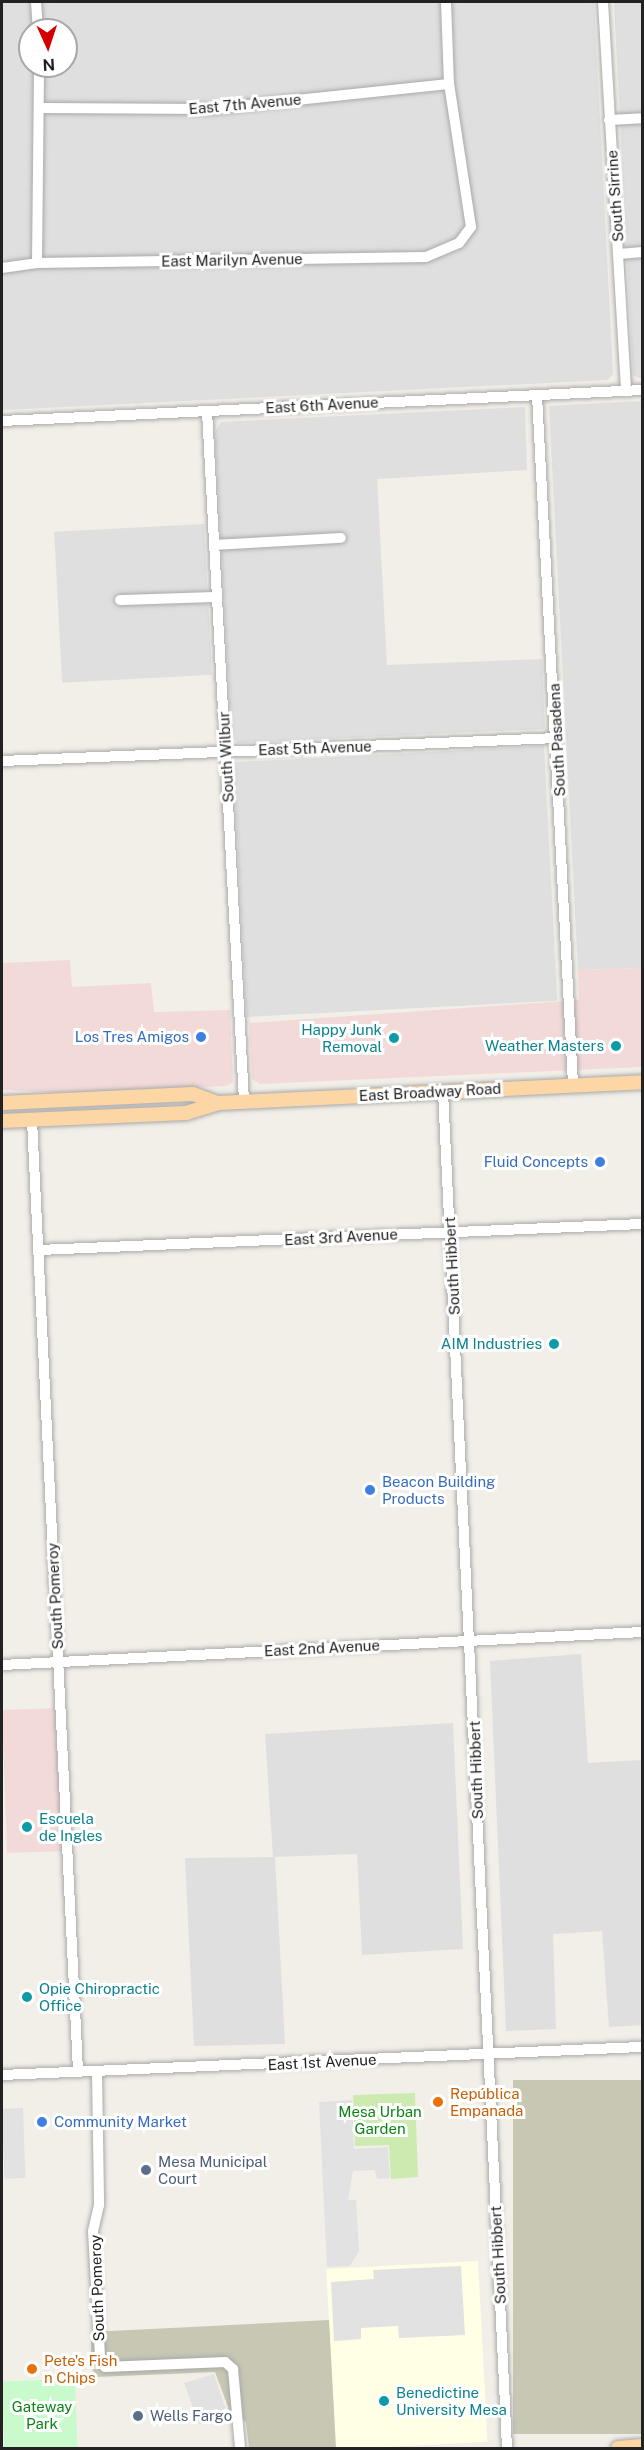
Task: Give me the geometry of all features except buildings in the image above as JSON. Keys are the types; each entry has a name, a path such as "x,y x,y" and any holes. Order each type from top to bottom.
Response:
{"main road":[{"name":"East Broadway Road","path":"2,1121 186,1113 218,1103 642,1082"},
{"name":"East Broadway Road","path":"2,1103 193,1094 218,1103"},
{"path":"618,2448 642,2446"}],"street":[{"path":"36,2 37,18"},
{"path":"446,2 449,84"},
{"name":"South Sirrine","path":"603,2 626,391"},
{"path":"37,263 34,224 41,108 40,78"},
{"name":"East 7th Avenue","path":"41,108 212,109 449,84"},
{"name":"East Marilyn Avenue","path":"2,268 37,263 426,257 459,243 471,227 449,84"},
{"path":"609,120 642,118"},
{"path":"619,254 642,252"},
{"name":"East 6th Avenue","path":"2,421 642,390"},
{"name":"South Pasadena","path":"537,395 557,738 573,1085"},
{"name":"South Wilbur","path":"207,411 244,1102"},
{"path":"214,545 341,538"},
{"path":"120,600 217,597"},
{"name":"East 5th Avenue","path":"2,761 557,738"},
{"name":"South Hibbert","path":"443,1091 507,2448"},
{"name":"South Pomeroy","path":"33,1120 78,2072"},
{"name":"East 3rd Avenue","path":"39,1250 642,1224"},
{"name":"East 2nd Avenue","path":"2,1665 642,1632"},
{"name":"East 1st Avenue","path":"2,2075 642,2047"},
{"name":"South Pomeroy","path":"97,2072 99,2205 93,2231 100,2357 105,2367 225,2362 233,2369 239,2448"}],"shaded area":[{"path":"2,2 594,2 613,374 608,380 2,410"},
{"path":"614,2 642,2 642,379 633,375"},
{"path":"642,401 642,968 578,970 549,406"},
{"path":"525,407 527,470 377,479 387,665 542,659 545,729 238,743 232,738 215,432 221,422"},
{"path":"204,524 212,675 62,683 54,532"},
{"path":"544,746 557,1001 247,1017 233,762"},
{"path":"70,960 72,987 151,983 154,1012 230,1010 233,1082 226,1086 73,1093 2,1090 2,963"},
{"path":"642,968 642,1067 260,1084 252,1079 249,1023 579,1000 578,970"},
{"path":"581,1654 588,1763 642,1760 642,2025 609,2027 602,1931 553,1934 556,2029 506,2031 490,1661"},
{"path":"61,1708 66,1851 7,1853 2,1710"},
{"path":"453,1723 463,1949 362,1955 357,1854 275,1857 285,2044 194,2046 185,1858 273,1857 265,1734"},
{"path":"513,2080 642,2080 642,2434 513,2434"},
{"path":"352,2100 354,2149 388,2147 390,2178 377,2179 375,2170 353,2171 348,2200 356,2200 359,2251 350,2266 327,2267 319,2102"},
{"path":"23,2108 25,2178 4,2179 2,2109"},
{"path":"478,2261 487,2442 336,2448 326,2269"},
{"path":"461,2266 465,2335 399,2338 398,2326 361,2328 361,2339 334,2341 331,2282 374,2279 373,2270"},
{"path":"329,2320 336,2448 249,2448 246,2422 230,2412 215,2372 95,2377 91,2363 91,2332"},
{"path":"214,2374 226,2410 199,2425 184,2383"}],"green space":[{"name":"Mesa Urban Garden","path":"415,2093 418,2177 391,2179 389,2145 355,2146 353,2095"},
{"name":"Gateway Park","path":"75,2379 77,2448 4,2448 2,2382"}],"place":[{"name":"Los Tres Amigos","path":"201,1037"},
{"name":"Happy Junk Removal","path":"394,1038"},
{"name":"Weather Masters","path":"616,1046"},
{"name":"Fluid Concepts","path":"600,1162"},
{"name":"AIM Industries","path":"554,1344"},
{"name":"Beacon Building Products","path":"370,1490"},
{"name":"Escuela de Ingles","path":"27,1827"},
{"name":"Opie Chiropractic Office","path":"27,1997"},
{"name":"República Empanada","path":"438,2102"},
{"name":"Community Market","path":"42,2122"},
{"name":"Mesa Municipal Court","path":"146,2170"},
{"name":"Pete's Fish n Chips","path":"32,2369"},
{"name":"Benedictine University Mesa","path":"384,2401"},
{"name":"Wells Fargo","path":"138,2416"}]}
